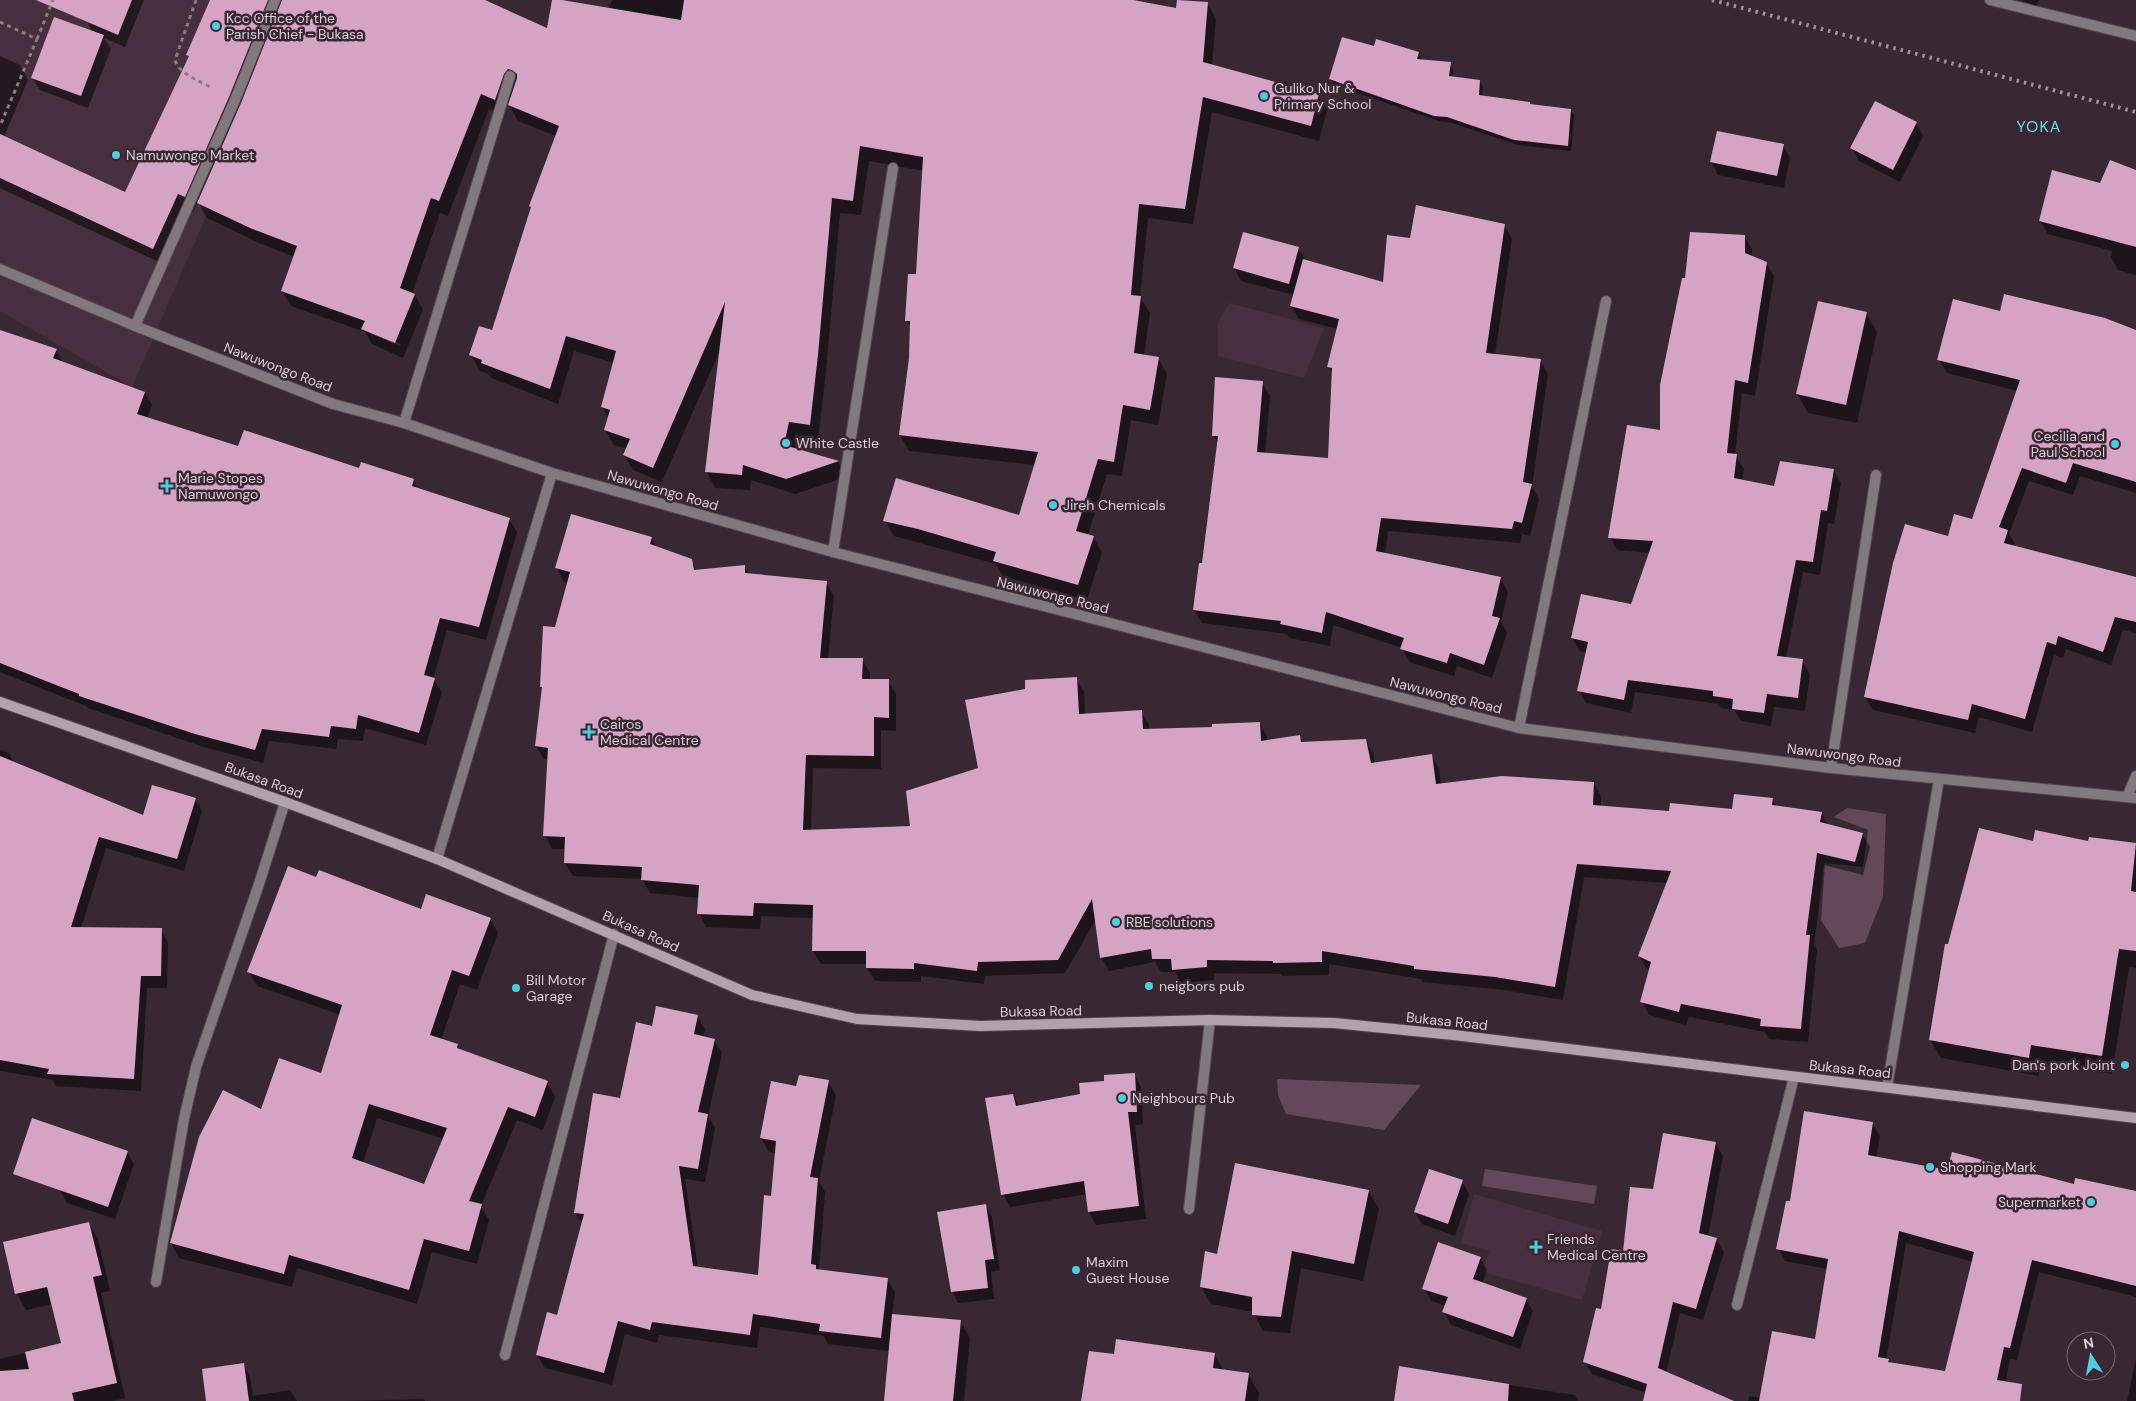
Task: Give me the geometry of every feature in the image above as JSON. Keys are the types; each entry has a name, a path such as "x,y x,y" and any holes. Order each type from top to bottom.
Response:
{"street":[{"path":"136,326 235,100 275,0"},
{"path":"1990,0 2136,36"},
{"path":"404,423 510,76"},
{"path":"833,552 893,168"},
{"name":"Nawuwongo Road","path":"0,269 136,326 333,404 404,423 552,473 833,552 1519,728 1831,768 2132,797"},
{"path":"1519,728 1606,301"},
{"path":"437,859 552,473"},
{"path":"1831,768 1876,474"},
{"name":"Bukasa Road","path":"0,702 285,802 437,859 752,995 857,1019 982,1026 1210,1020 1334,1023 1434,1033 2136,1118"},
{"path":"2132,797 2136,776"},
{"path":"1887,1087 1939,779"},
{"path":"156,1282 184,1119 196,1067 260,884 285,802"},
{"path":"505,1355 614,934"},
{"path":"1189,1209 1210,1020"},
{"path":"1737,1304 1794,1077"}],"path":[{"path":"0,126 52,0"},
{"path":"196,0 175,60 177,67 235,100"},
{"path":"0,22 37,40"}],"shaded area":[{"name":"Namuwongo Market","path":"0,0 300,0 132,387 0,311"},
{"path":"1229,303 1324,328 1304,378 1218,356 1218,323"},
{"path":"1847,808 1886,814 1883,897 1865,943 1839,948 1821,920 1825,863 1863,867 1868,830 1834,817"},
{"path":"1277,1079 1421,1085 1384,1130 1286,1114 1278,1095"},
{"path":"1485,1169 1597,1186 1594,1204 1482,1186"},
{"name":"Friends Medical Centre","path":"1474,1194 1602,1231 1582,1300 1483,1272 1489,1251 1461,1243"}],"building":[{"path":"36,0 132,0 118,35"},
{"path":"210,0 268,0 229,97 185,197 178,194 153,249 0,178 0,134 125,192 189,56 186,55"},
{"path":"282,0 485,0 547,28 552,0 562,0 681,20 684,0 1133,0 1176,8 1177,0 1208,2 1203,62 1319,94 1311,126 1203,97 1185,209 1139,204 1131,295 1141,296 1134,353 1159,357 1150,410 1123,405 1114,462 1098,459 1076,531 1094,536 1078,585 993,561 996,552 918,529 883,521 896,478 1019,515 1038,452 899,435 909,358 910,321 905,321 908,274 916,274 923,157 860,146 853,201 832,198 810,425 789,422 784,445 839,461 786,479 743,465 742,475 705,472 725,302 653,468 623,455 630,439 604,430 610,410 601,407 616,351 566,336 550,389 481,363 482,360 469,355 479,326 492,330 531,207 529,206 559,126 508,105 517,78 517,74 512,70 508,69 504,74 495,100 481,94 439,201 431,198 400,288 415,294 395,343 361,329 365,321 281,291 297,246 250,228 197,203 241,103"},
{"path":"54,17 104,35 81,96 31,78"},
{"path":"1342,37 1374,46 1376,39 1419,52 1417,59 1451,62 1449,76 1480,80 1479,95 1571,109 1568,146 1514,140 1447,117 1434,116 1329,79"},
{"path":"1875,101 1917,122 1893,170 1850,148"},
{"path":"1717,131 1784,144 1777,176 1710,162"},
{"path":"2110,160 2136,170 2136,247 2039,221 2052,170 2100,183"},
{"path":"1416,205 1505,224 1486,353 1541,359 1523,482 1532,484 1522,523 1514,521 1512,529 1381,518 1376,551 1501,577 1492,616 1500,618 1484,665 1450,653 1447,663 1400,649 1404,638 1326,612 1322,633 1280,624 1281,621 1193,610 1199,563 1202,563 1218,436 1212,436 1215,377 1263,381 1257,452 1328,458 1332,368 1327,367 1339,319 1290,306 1303,259 1383,282 1387,235 1410,238"},
{"path":"1243,232 1299,247 1289,284 1233,268"},
{"path":"1690,232 1745,235 1745,253 1767,262 1748,383 1735,380 1727,453 1737,454 1734,478 1774,486 1780,461 1834,469 1827,511 1821,510 1813,562 1796,560 1777,656 1803,659 1798,698 1767,694 1764,713 1732,709 1733,699 1713,696 1713,691 1628,680 1624,700 1577,691 1588,642 1571,638 1581,594 1631,604 1653,541 1608,538 1627,425 1660,430 1660,385 1682,278 1685,278"},
{"path":"2004,294 2105,318 2136,330 2136,482 2073,463 2066,483 2022,468 1999,527 2008,530 2004,543 2136,577 2136,622 2115,617 2103,652 2058,636 2056,645 2047,642 2025,719 1972,704 1968,720 1864,697 1893,563 1905,524 1948,536 1954,514 1972,519 2020,380 1937,360 1953,299 2000,311"},
{"path":"1818,301 1867,312 1846,405 1796,394"},
{"path":"0,330 57,349 53,358 145,392 137,414 238,446 244,430 359,468 361,462 414,479 412,486 510,518 479,627 440,618 424,675 435,678 419,733 358,715 356,729 331,726 329,737 262,729 255,750 195,734 79,696 79,694 0,663"},
{"path":"571,514 652,537 650,544 692,559 694,570 745,565 745,573 827,581 820,658 863,658 862,679 889,679 889,718 874,717 874,756 806,755 803,830 910,826 906,791 978,768 965,700 1025,689 1025,680 1077,677 1079,714 1142,710 1143,729 1212,727 1212,724 1260,722 1261,741 1300,735 1301,742 1366,739 1371,763 1432,754 1436,784 1502,776 1594,782 1593,805 1669,811 1670,803 1732,809 1734,794 1773,798 1772,805 1822,812 1820,822 1863,833 1855,862 1817,853 1806,935 1810,935 1801,1029 1760,1026 1761,1019 1681,1004 1679,1012 1640,1002 1651,962 1638,956 1671,871 1577,864 1555,987 1495,977 1414,969 1414,966 1322,951 1322,962 1273,963 1273,961 1207,960 1207,967 1172,970 1171,959 1152,959 1151,949 1100,958 1092,899 1058,960 978,962 977,971 914,963 914,969 866,968 866,951 812,951 813,905 754,903 753,916 697,914 699,885 641,880 642,867 564,863 565,837 543,836 548,748 535,746 542,687 540,687 543,626 555,627 570,572 555,568"},
{"path":"0,756 143,815 152,785 196,798 177,859 99,837 71,927 162,928 161,976 141,976 134,1079 47,1074 49,1069 0,1060"},
{"path":"1979,828 2033,841 2035,830 2088,841 2089,837 2136,843 2131,891 2136,892 2136,951 2119,949 2102,1056 2031,1045 2029,1058 1929,1040 1945,944 1948,944"},
{"path":"288,866 316,877 319,870 421,909 426,894 491,918 469,976 452,970 430,1035 458,1044 457,1048 548,1081 535,1117 508,1107 469,1201 482,1204 469,1251 424,1239 409,1290 289,1255 284,1274 170,1243 199,1137 223,1090 261,1109 279,1058 321,1073 342,1005 247,972","holes":["369,1104 447,1128 424,1184 352,1158"]},
{"path":"656,1006 698,1015 694,1034 715,1039 698,1112 708,1114 698,1169 679,1166 693,1266 758,1275 764,1195 771,1196 776,1141 760,1138 771,1081 796,1086 799,1075 829,1080 810,1177 818,1178 811,1264 816,1265 816,1269 888,1278 881,1338 819,1331 820,1324 753,1314 750,1335 652,1322 650,1330 618,1321 604,1373 536,1355 547,1312 557,1315 584,1214 574,1213 593,1093 620,1098 636,1022 652,1026"},
{"path":"1135,1073 1137,1112 1128,1112 1139,1206 1088,1212 1084,1181 1001,1195 985,1098 1013,1094 1016,1106 1080,1094 1079,1083 1104,1081 1104,1075"},
{"path":"1804,1111 1873,1122 1868,1155 1947,1170 1952,1152 2074,1184 2075,1178 2136,1191 2136,1286 2032,1260 2010,1348 2004,1347 1997,1380 2022,1384 2020,1401 1759,1401 1772,1331 1815,1339 1828,1259 1776,1249 1786,1201 1790,1201","holes":["1899,1231 1974,1252 1945,1371 1888,1362 1889,1359 1878,1357"]},
{"path":"32,1118 128,1151 108,1207 13,1174"},
{"path":"1663,1133 1716,1142 1699,1233 1717,1238 1696,1309 1673,1302 1658,1368 1734,1401 1643,1401 1647,1384 1583,1362 1596,1308 1601,1309 1611,1249 1623,1251 1630,1187 1653,1189"},
{"path":"1235,1163 1369,1190 1354,1264 1292,1251 1281,1317 1252,1315 1252,1297 1200,1287 1205,1251 1217,1254"},
{"path":"1429,1169 1463,1180 1448,1224 1414,1212"},
{"path":"986,1204 994,1259 985,1260 988,1288 951,1292 937,1212"},
{"path":"89,1222 102,1275 93,1277 117,1383 72,1393 74,1401 0,1401 0,1371 29,1369 25,1352 61,1343 47,1287 15,1294 3,1242"},
{"path":"1438,1242 1481,1257 1473,1279 1527,1298 1513,1337 1442,1312 1448,1297 1422,1289"},
{"path":"892,1314 961,1320 953,1401 884,1401"},
{"path":"1116,1339 1215,1353 1213,1368 1249,1373 1245,1401 1081,1401 1089,1351 1114,1354"},
{"path":"244,1363 249,1401 206,1401 202,1369"},
{"path":"1399,1366 1509,1384 1508,1401 1394,1401"}],"railway":[{"path":"1712,0 2136,112"}],"place":[{"name":"Kcc Office of the Parish Chief - Bukasa","path":"216,26"},
{"name":"Guliko Nur & Primary School","path":"1264,96"},
{"name":"Namuwongo Market","path":"116,155"},
{"name":"White Castle","path":"786,443"},
{"name":"Cecilia and Paul School","path":"2115,444"},
{"name":"Marie Stopes Namuwongo","path":"167,486"},
{"name":"Jireh Chemicals","path":"1053,505"},
{"name":"Cairos Medical Centre","path":"589,732"},
{"name":"RBE solutions","path":"1116,922"},
{"name":"neigbors pub","path":"1149,986"},
{"name":"Bill Motor Garage","path":"516,988"},
{"name":"Dan's pork Joint","path":"2125,1065"},
{"name":"Neighbours Pub","path":"1122,1098"},
{"name":"Shopping Mark","path":"1930,1167"},
{"name":"Supermarket","path":"2091,1202"},
{"name":"Friends Medical Centre","path":"1536,1247"},
{"name":"Maxim Guest House","path":"1076,1270"}],"district":[{"name":"YOKA","path":"2039,126"}]}
